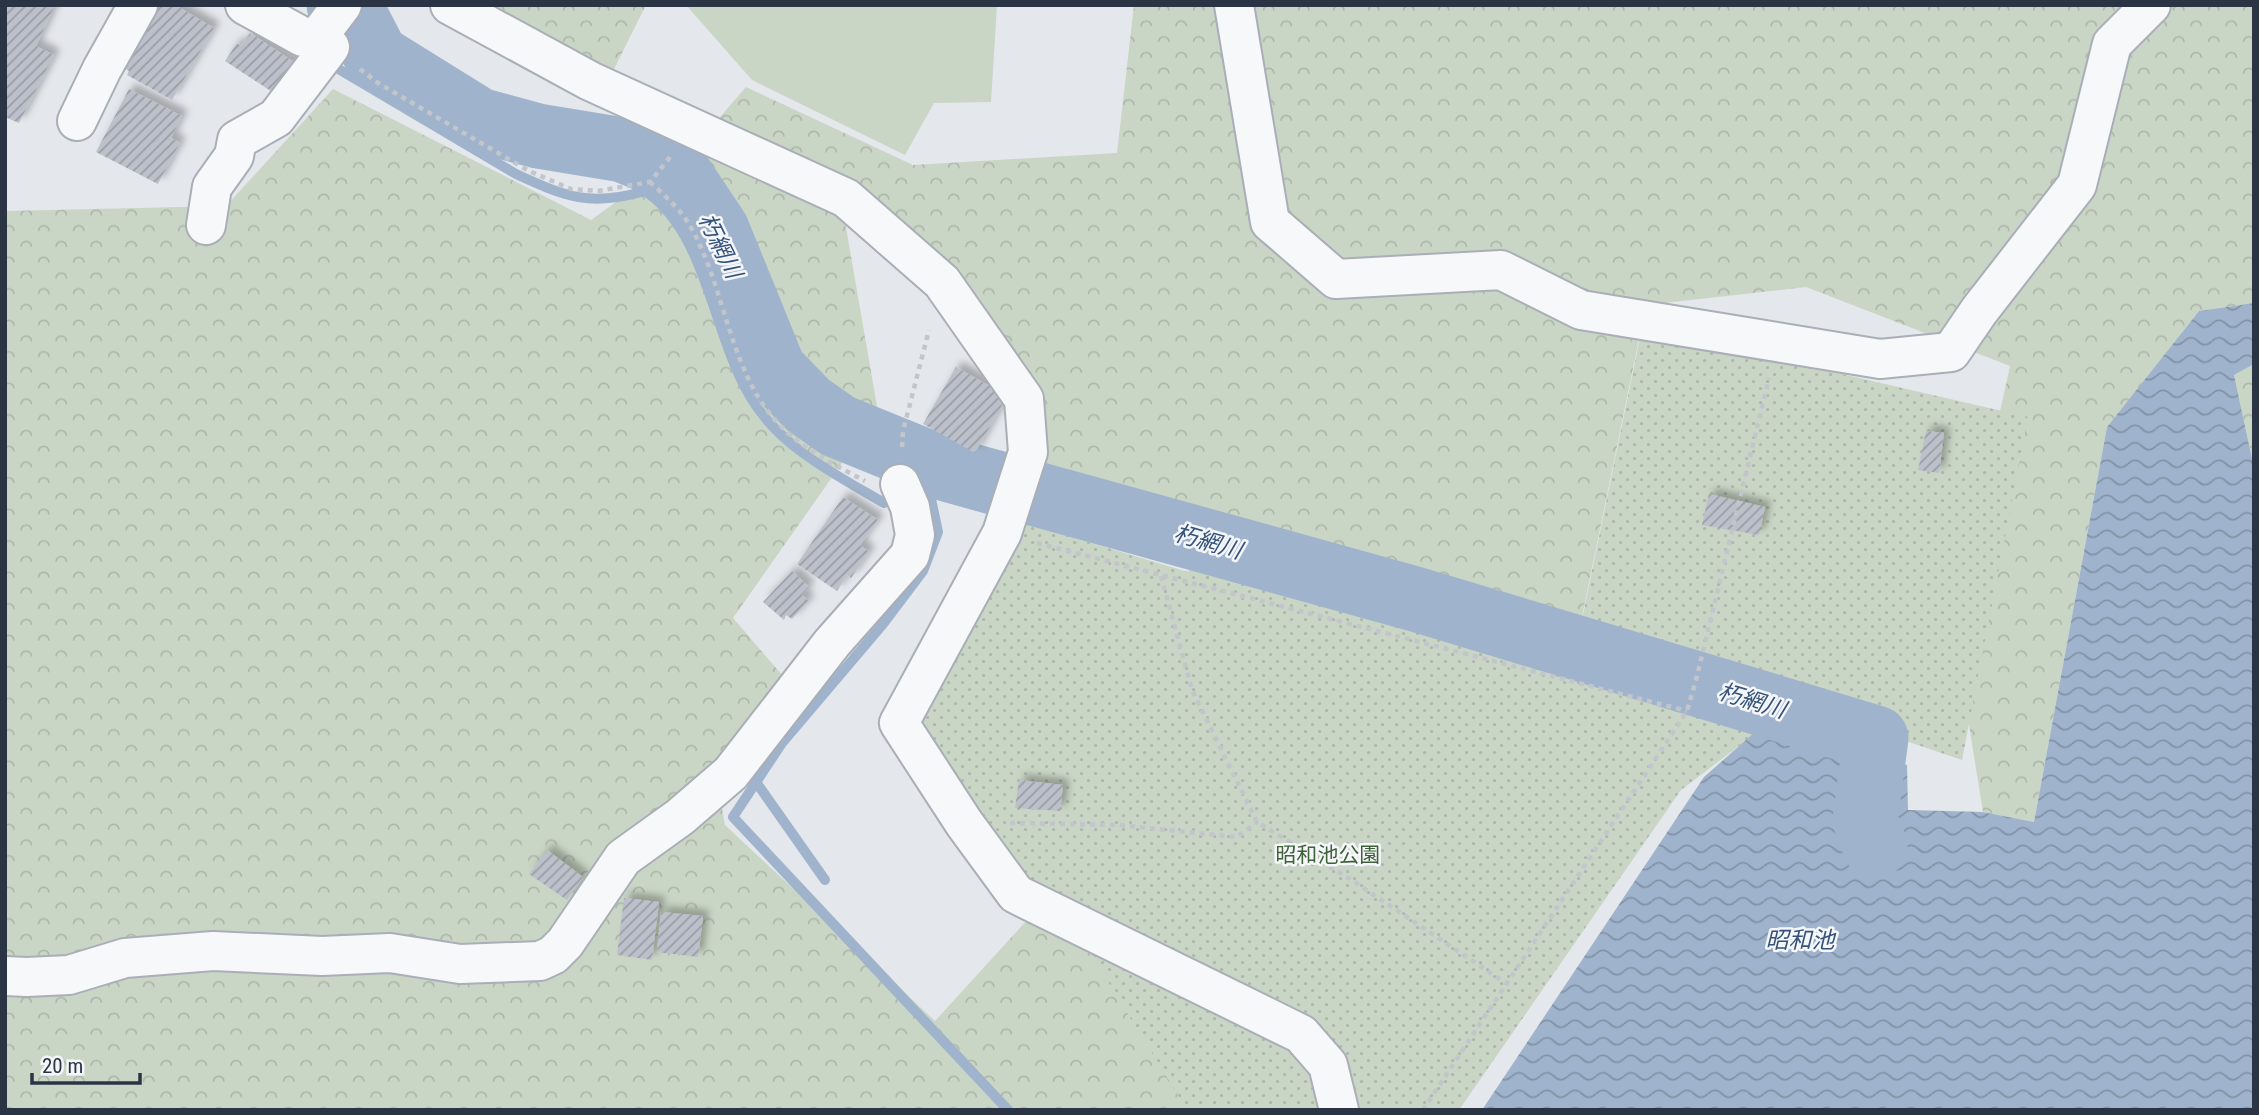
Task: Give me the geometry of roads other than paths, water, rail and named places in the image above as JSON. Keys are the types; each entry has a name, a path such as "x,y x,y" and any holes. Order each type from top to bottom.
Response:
{"street":[{"path":"77,121 138,5"},
{"path":"245,5 303,37 329,37"},
{"path":"450,5 590,81 846,198 942,282 1024,399 1028,452 1002,533 899,723 964,822 1016,894 1301,1034 1328,1065 1339,1110"},
{"path":"1234,5 1270,222 1336,279 1501,270 1581,310 1880,359 1951,352 1979,311 2077,185 2112,44 2151,5"},
{"path":"206,225 212,187 234,156 237,140 276,118 329,37"},
{"path":"5,976 69,975 125,958 213,951 322,956 390,953 460,964 540,961 553,955 565,943 623,858 680,817 731,773 832,643 910,555 915,535 910,507 902,489"}],"water":[{"name":"昭和池","path":"2254,303 2254,364 2234,375 2254,468 2254,1110 1482,1110 1704,777 1755,732 1907,765 1908,810 1983,812 2034,822 2107,427 2199,311"}],"waterway":[{"name":"朽網川","path":"339,5 359,23 376,56 479,120 538,136 623,150 679,173 717,230 774,370 808,405 838,426 939,467 1415,599 1876,738 1865,820 1875,846"},
{"path":"325,61 516,174 550,189 593,199 645,191 666,209 696,258 738,373 763,416 793,446 884,503"},
{"path":"923,461 938,532 923,571 883,624 782,743 733,817 1008,1110"},
{"path":"756,782 825,880"}],"park label":[{"name":"昭和池公園","path":"1328,855"}]}
